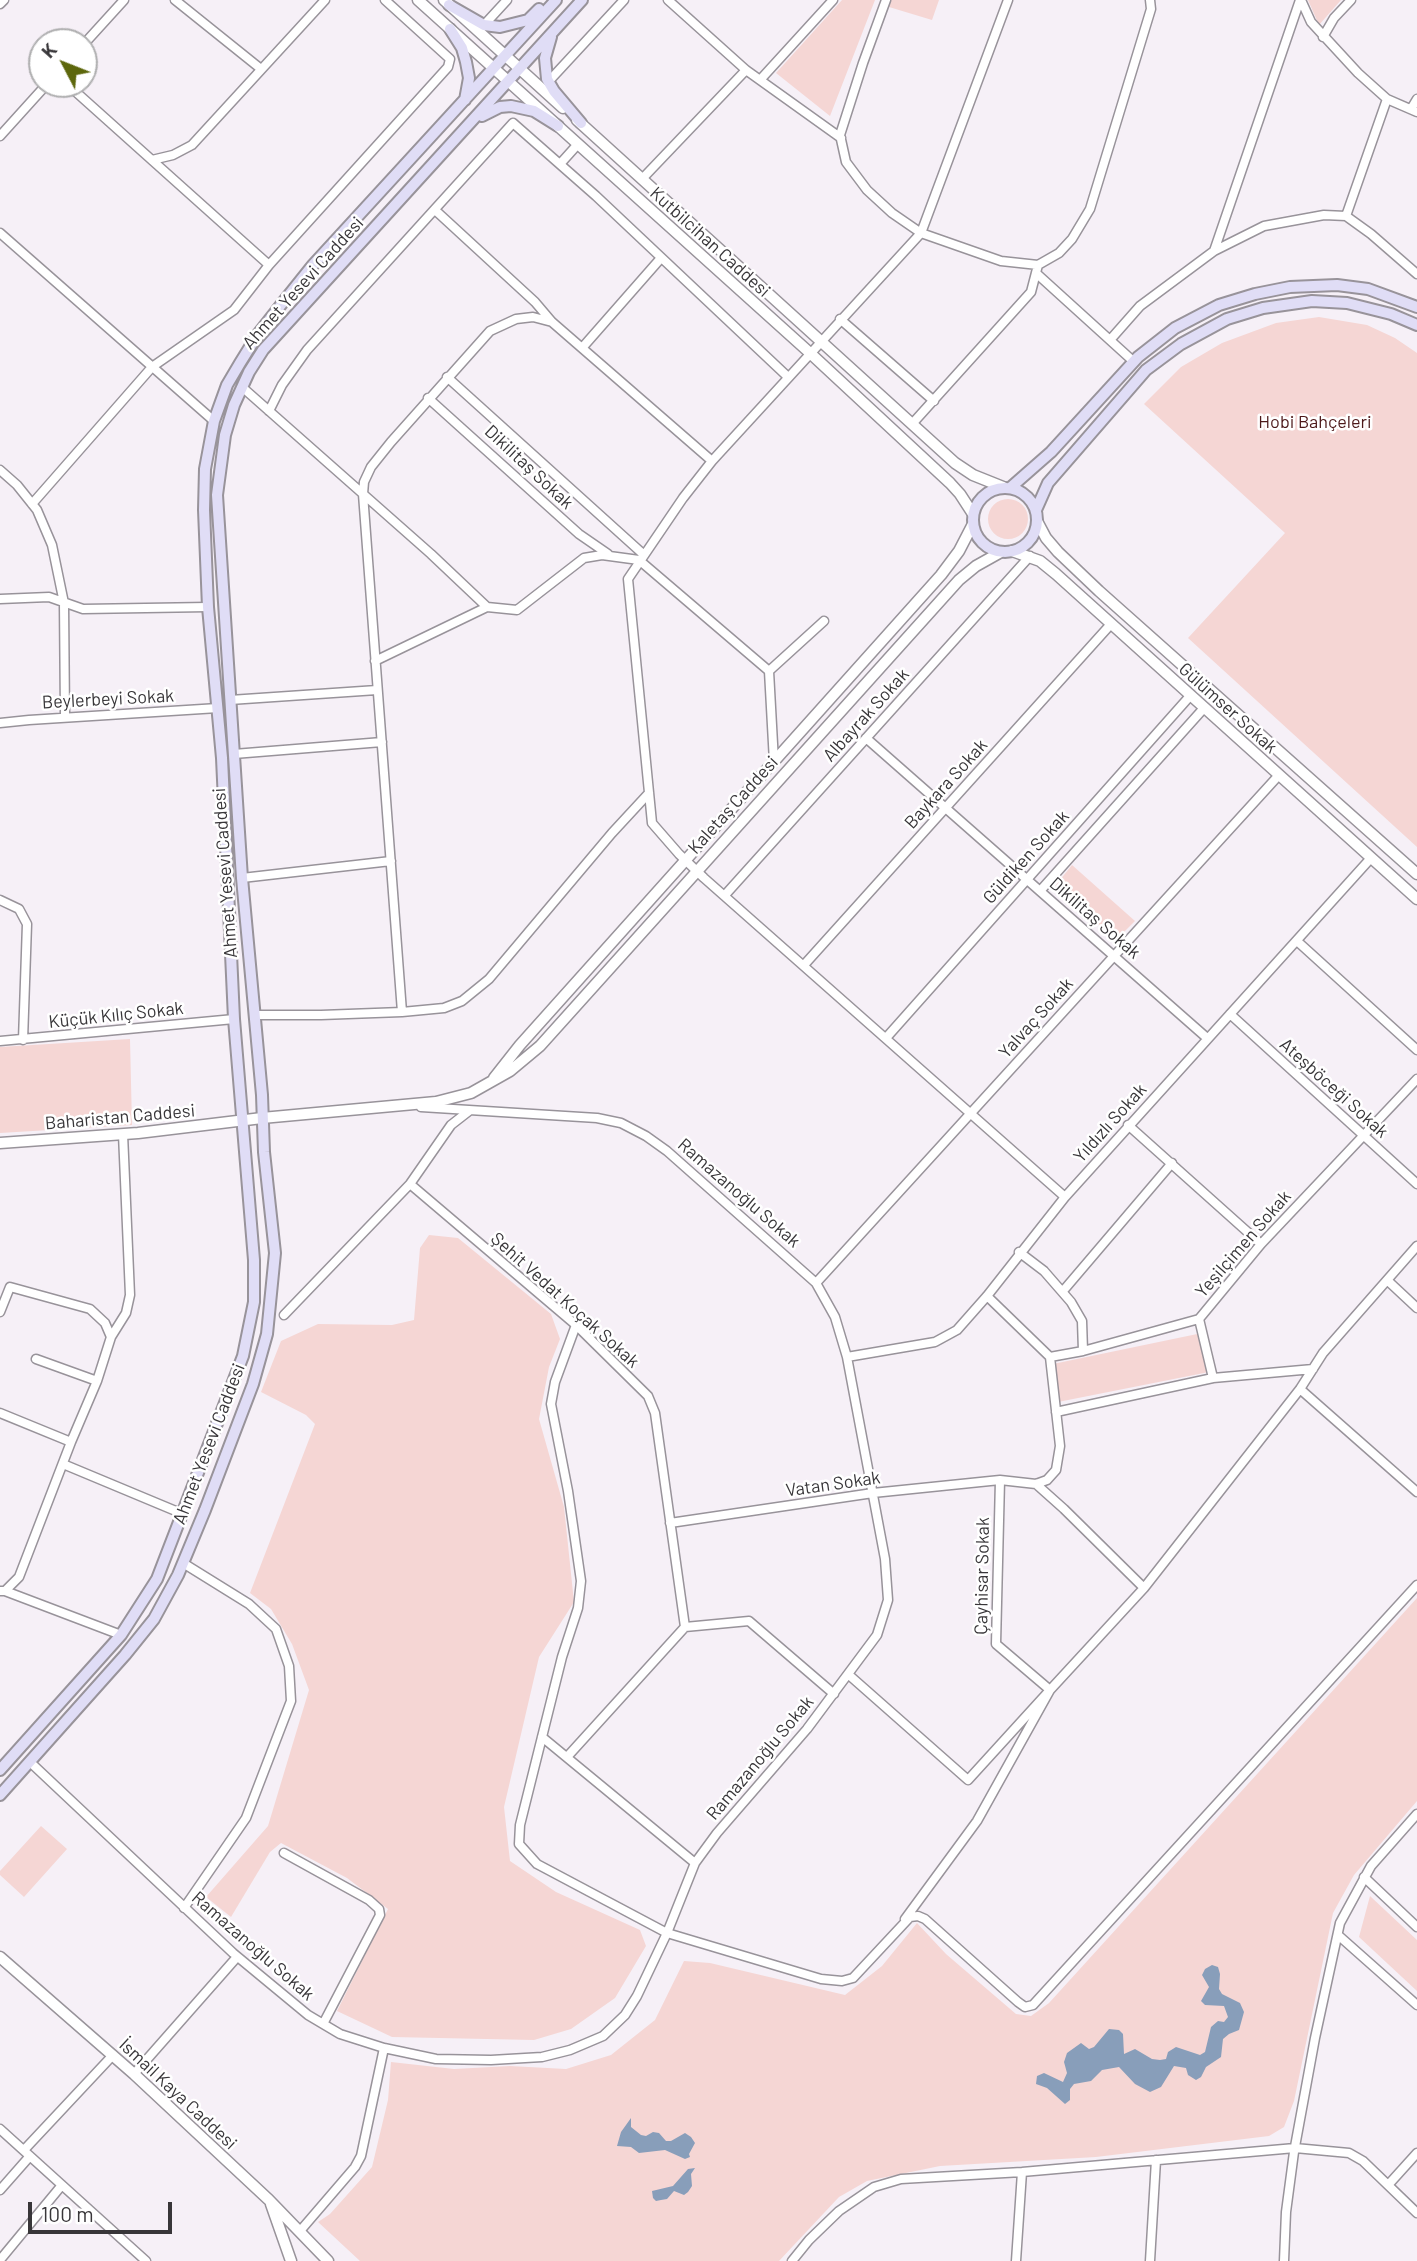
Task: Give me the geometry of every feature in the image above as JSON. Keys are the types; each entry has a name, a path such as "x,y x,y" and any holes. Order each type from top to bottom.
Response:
{"main road":[{"path":"447,2 484,25 500,27 528,20 549,0"},
{"name":"Ahmet Yesevi Caddesi","path":"0,1770 121,1635 157,1579 243,1356 254,1302 254,1260 234,1019 218,708 208,607 205,469 214,421 228,385 258,334 277,309 313,265 556,0"},
{"name":"Ahmet Yesevi Caddesi","path":"0,1795 154,1619 183,1563 253,1384 267,1334 275,1253 264,1152 242,878 217,495 225,435 242,387 264,351 582,0"},
{"path":"450,29 462,48 468,74 468,91 464,103"},
{"path":"553,32 544,67 549,81 581,123"},
{"path":"470,122 491,110 511,106 534,111 558,126"},
{"path":"1007,488 1051,452 1133,361 1175,328 1219,305 1290,287 1337,285 1368,289 1417,306"},
{"path":"1037,516 1031,500 1024,493 1007,488 993,490 984,495 977,504 973,519 976,534 982,543 991,549 1006,552 1022,548 1030,541 1048,483 1146,370 1181,344 1227,319 1263,308 1312,302 1347,303 1391,314 1417,325"}],"street":[{"path":"0,4 4,0"},
{"path":"98,29 124,0"},
{"path":"175,0 261,69"},
{"path":"152,160 173,155 192,145 325,0"},
{"path":"32,503 152,367 234,310 270,265 448,67 450,59 385,0"},
{"name":"Kutbilcihan Caddesi","path":"418,0 810,353 950,483 960,494 973,519"},
{"path":"484,25 507,0"},
{"path":"549,81 624,0"},
{"path":"668,0 746,70 841,138"},
{"path":"760,80 833,0"},
{"path":"886,0 840,135 846,162 867,190 892,214 921,233 1002,261 1037,269 1133,361"},
{"path":"1008,0 921,233 712,461 641,557 628,579 652,823 697,871 1065,1197"},
{"path":"912,424 1031,292 1037,269 1059,253 1072,239 1090,209 1151,9 1150,0"},
{"path":"1301,0 1311,22 1323,37 1387,99 1414,111 1417,99"},
{"path":"1214,251 1301,0"},
{"path":"1323,37 1351,0"},
{"name":"Kutbilcihan Caddesi","path":"447,2 963,469 1007,488"},
{"path":"642,179 746,70"},
{"path":"0,136 34,98"},
{"path":"83,98 270,265"},
{"path":"1346,216 1387,99"},
{"path":"269,411 282,384 307,350 513,124 560,164 788,377"},
{"path":"560,164 578,144"},
{"path":"435,210 535,302 552,322 712,461"},
{"path":"1110,340 1140,306 1214,251 1264,226 1324,215 1346,216 1417,274"},
{"path":"0,233 214,421"},
{"path":"582,348 661,258"},
{"path":"402,1012 364,482 371,467 428,398 489,331 516,319 533,317 552,322"},
{"path":"841,319 934,401"},
{"path":"447,377 641,557 769,671 774,762"},
{"path":"242,387 487,607"},
{"name":"Dikilitaş Sokak","path":"428,398 579,534 611,556"},
{"path":"0,470 17,485 37,510 52,545 64,603 65,718"},
{"path":"1037,516 1046,538 1099,591 1417,874"},
{"name":"Kaletaş Caddesi","path":"492,1082 520,1045 948,566 959,551 973,519"},
{"name":"Kaletaş Caddesi","path":"242,1121 406,1106 461,1097 521,1064 959,580 971,569 1006,552"},
{"name":"Gülümser Sokak","path":"1006,552 1030,556 1048,567 1417,899"},
{"name":"Albayrak Sokak","path":"725,895 1030,556"},
{"path":"375,661 487,607 517,610 584,558 641,557"},
{"path":"0,599 49,597 83,609 208,607"},
{"path":"769,671 824,621"},
{"name":"Baykara Sokak","path":"804,965 1111,624"},
{"path":"230,700 377,690"},
{"name":"Güldiken Sokak","path":"886,1038 1190,696"},
{"name":"Beylerbeyi Sokak","path":"0,723 218,708"},
{"path":"1040,891 1204,708"},
{"name":"Dikilitaş Sokak","path":"866,738 1208,1038"},
{"path":"234,754 382,742"},
{"name":"Yalvaç Sokak","path":"816,1283 1279,775"},
{"path":"254,1015 402,1012 444,1008 462,1001 489,979 649,793"},
{"name":"Yıldızlı Sokak","path":"847,1357 935,1342 947,1337 966,1321 1065,1197 1371,858"},
{"path":"242,878 391,861"},
{"path":"0,900 19,909 27,924 23,1040"},
{"path":"1297,941 1417,1050"},
{"name":"Ateşböceği Sokak","path":"1230,1014 1417,1184"},
{"name":"Küçük Kılıç Sokak","path":"0,1041 234,1019"},
{"name":"Yeşilçimen Sokak","path":"1050,1357 1083,1351 1199,1319 1261,1244 1417,1079"},
{"name":"Ramazanoğlu Sokak","path":"30,1762 237,1957 308,2015 340,2034 384,2048 436,2059 542,2057 570,2050 603,2036 625,2015 638,1996 695,1863 717,1833 768,1777 849,1675 877,1635 888,1600 885,1559 847,1357 835,1317 816,1283 667,1151 621,1123 597,1118 406,1106"},
{"path":"284,1315 410,1184 451,1125 470,1110"},
{"name":"Baharistan Caddesi","path":"0,1143 123,1134 242,1121"},
{"path":"1128,1125 1261,1244"},
{"path":"2,1591 19,1577 97,1381 111,1337 126,1313 130,1295 123,1134"},
{"path":"1063,1291 1172,1163"},
{"name":"Şehit Vedat Koçak Sokak","path":"410,1184 576,1325 648,1396 655,1413 685,1627"},
{"path":"849,1675 968,1780 1144,1588 1300,1389 1323,1353 1417,1246"},
{"path":"1019,1252 1044,1271 1063,1291 1082,1321 1083,1351"},
{"path":"1387,1280 1417,1308"},
{"path":"0,1283 90,1309 104,1323 111,1337"},
{"path":"0,1312 9,1287"},
{"path":"987,1296 1050,1357 1060,1446 1056,1470 1047,1480 1036,1484 1144,1588"},
{"path":"1199,1319 1213,1378"},
{"path":"576,1325 555,1382 551,1404 568,1491 581,1581 578,1608 562,1657 520,1825 519,1844 537,1864 667,1933 821,1979 842,1981 853,1978 910,1917 918,1916 925,1919 1018,2002 1025,2007 1033,2005 1417,1585"},
{"path":"36,1359 97,1381"},
{"path":"1056,1412 1213,1378 1313,1368"},
{"path":"1300,1389 1417,1492"},
{"path":"0,1413 71,1442"},
{"path":"64,1464 183,1514"},
{"name":"Vatan Sokak","path":"670,1523 873,1493 1000,1480 1036,1484"},
{"name":"Çayhisar Sokak","path":"1000,1480 996,1644 1050,1690"},
{"path":"183,1563 249,1604 276,1629 289,1665 291,1700 246,1818 184,1908"},
{"path":"2,1591 121,1635"},
{"path":"568,1758 685,1627 749,1621 834,1694"},
{"path":"898,1929 977,1821 1050,1690"},
{"path":"542,1737 695,1863"},
{"path":"1284,2261 1286,2212 1295,2148 1340,1923 1371,1866 1417,1814"},
{"path":"284,1853 369,1900 379,1909 380,1915 323,2024"},
{"path":"1364,1878 1417,1927"},
{"path":"1338,1935 1417,2005"},
{"name":"İsmail Kaya Caddesi","path":"0,1957 134,2074 269,2200 328,2261"},
{"path":"134,2074 237,1957"},
{"path":"300,2231 355,2167 361,2156 384,2048"},
{"path":"0,2190 27,2153 113,2055"},
{"path":"0,2129 146,2261"},
{"path":"792,2261 808,2240 839,2211 874,2187 901,2179 1022,2172 1295,2148 1349,2153 1363,2161 1417,2213"},
{"path":"1389,2184 1417,2153"},
{"path":"1150,2261 1156,2160"},
{"path":"1016,2261 1022,2172"},
{"path":"0,2260 62,2185"},
{"path":"269,2200 291,2261"}],"green space":[{"path":"842,0 875,0 830,116 776,73"},
{"path":"891,0 939,0 932,20 889,7"},
{"path":"1308,0 1341,0 1319,25"},
{"name":"Hobi Bahçeleri","path":"1319,317 1367,325 1395,338 1417,353 1417,847 1188,638 1285,533 1144,404 1181,367 1222,343 1276,323"},
{"path":"1008,499 1016,500 1022,505 1027,511 1027,527 1022,533 1016,538 1008,539 1000,538 994,533 989,527 988,519 989,511 994,505 1000,500"},
{"path":"1072,865 1135,921 1116,940 1055,886"},
{"path":"130,1039 132,1125 0,1133 0,1047"},
{"path":"429,1235 458,1238 551,1314 560,1339 549,1367 539,1419 564,1507 574,1602 539,1657 504,1807 510,1861 556,1892 640,1930 646,1946 615,1998 571,2029 534,2040 392,2037 337,2011 388,1909 347,1878 281,1843 270,1852 231,1917 206,1897 268,1826 309,1690 292,1644 271,1609 250,1593 315,1424 306,1415 261,1392 281,1341 318,1324 392,1325 414,1320 420,1248"},
{"path":"1202,1333 1209,1372 1058,1402 1053,1364"},
{"path":"1417,1598 1417,1801 1354,1875 1333,1913 1294,2101 1284,2127 1269,2136 1096,2157 940,2166 867,2181 839,2197 779,2261 360,2261 318,2222 330,2214 372,2167 388,2100 391,2062 454,2069 510,2066 566,2069 611,2055 655,2020 684,1961 710,1963 845,1995 882,1966 917,1923 946,1954 1016,2014 1031,2016 1049,2003"},
{"path":"41,1826 67,1849 24,1897 0,1875 0,1871"},
{"path":"1370,1896 1417,1940 1417,1991 1359,1937"}],"water":[{"path":"1212,1965 1218,1967 1219,1989 1222,1994 1240,2003 1244,2012 1239,2030 1223,2039 1221,2057 1206,2067 1201,2077 1196,2080 1188,2075 1186,2068 1174,2066 1161,2087 1150,2092 1135,2084 1119,2067 1102,2070 1091,2081 1074,2084 1070,2089 1070,2100 1065,2104 1047,2088 1036,2084 1037,2076 1044,2073 1063,2082 1067,2073 1064,2062 1067,2053 1081,2043 1089,2049 1094,2047 1109,2029 1119,2030 1123,2034 1124,2054 1135,2049 1152,2059 1160,2060 1166,2059 1168,2052 1176,2047 1200,2055 1205,2052 1211,2027 1218,2021 1224,2022 1228,2017 1224,2006 1205,2005 1201,2001 1209,1987 1202,1975 1205,1969"},
{"path":"631,2118 631,2127 641,2135 659,2133 666,2141 671,2141 685,2133 695,2143 690,2157 685,2159 665,2150 639,2153 631,2147 617,2146 621,2132"},
{"path":"695,2168 691,2174 692,2186 684,2195 674,2191 667,2199 656,2201 653,2198 652,2191 673,2186 688,2169"}]}
